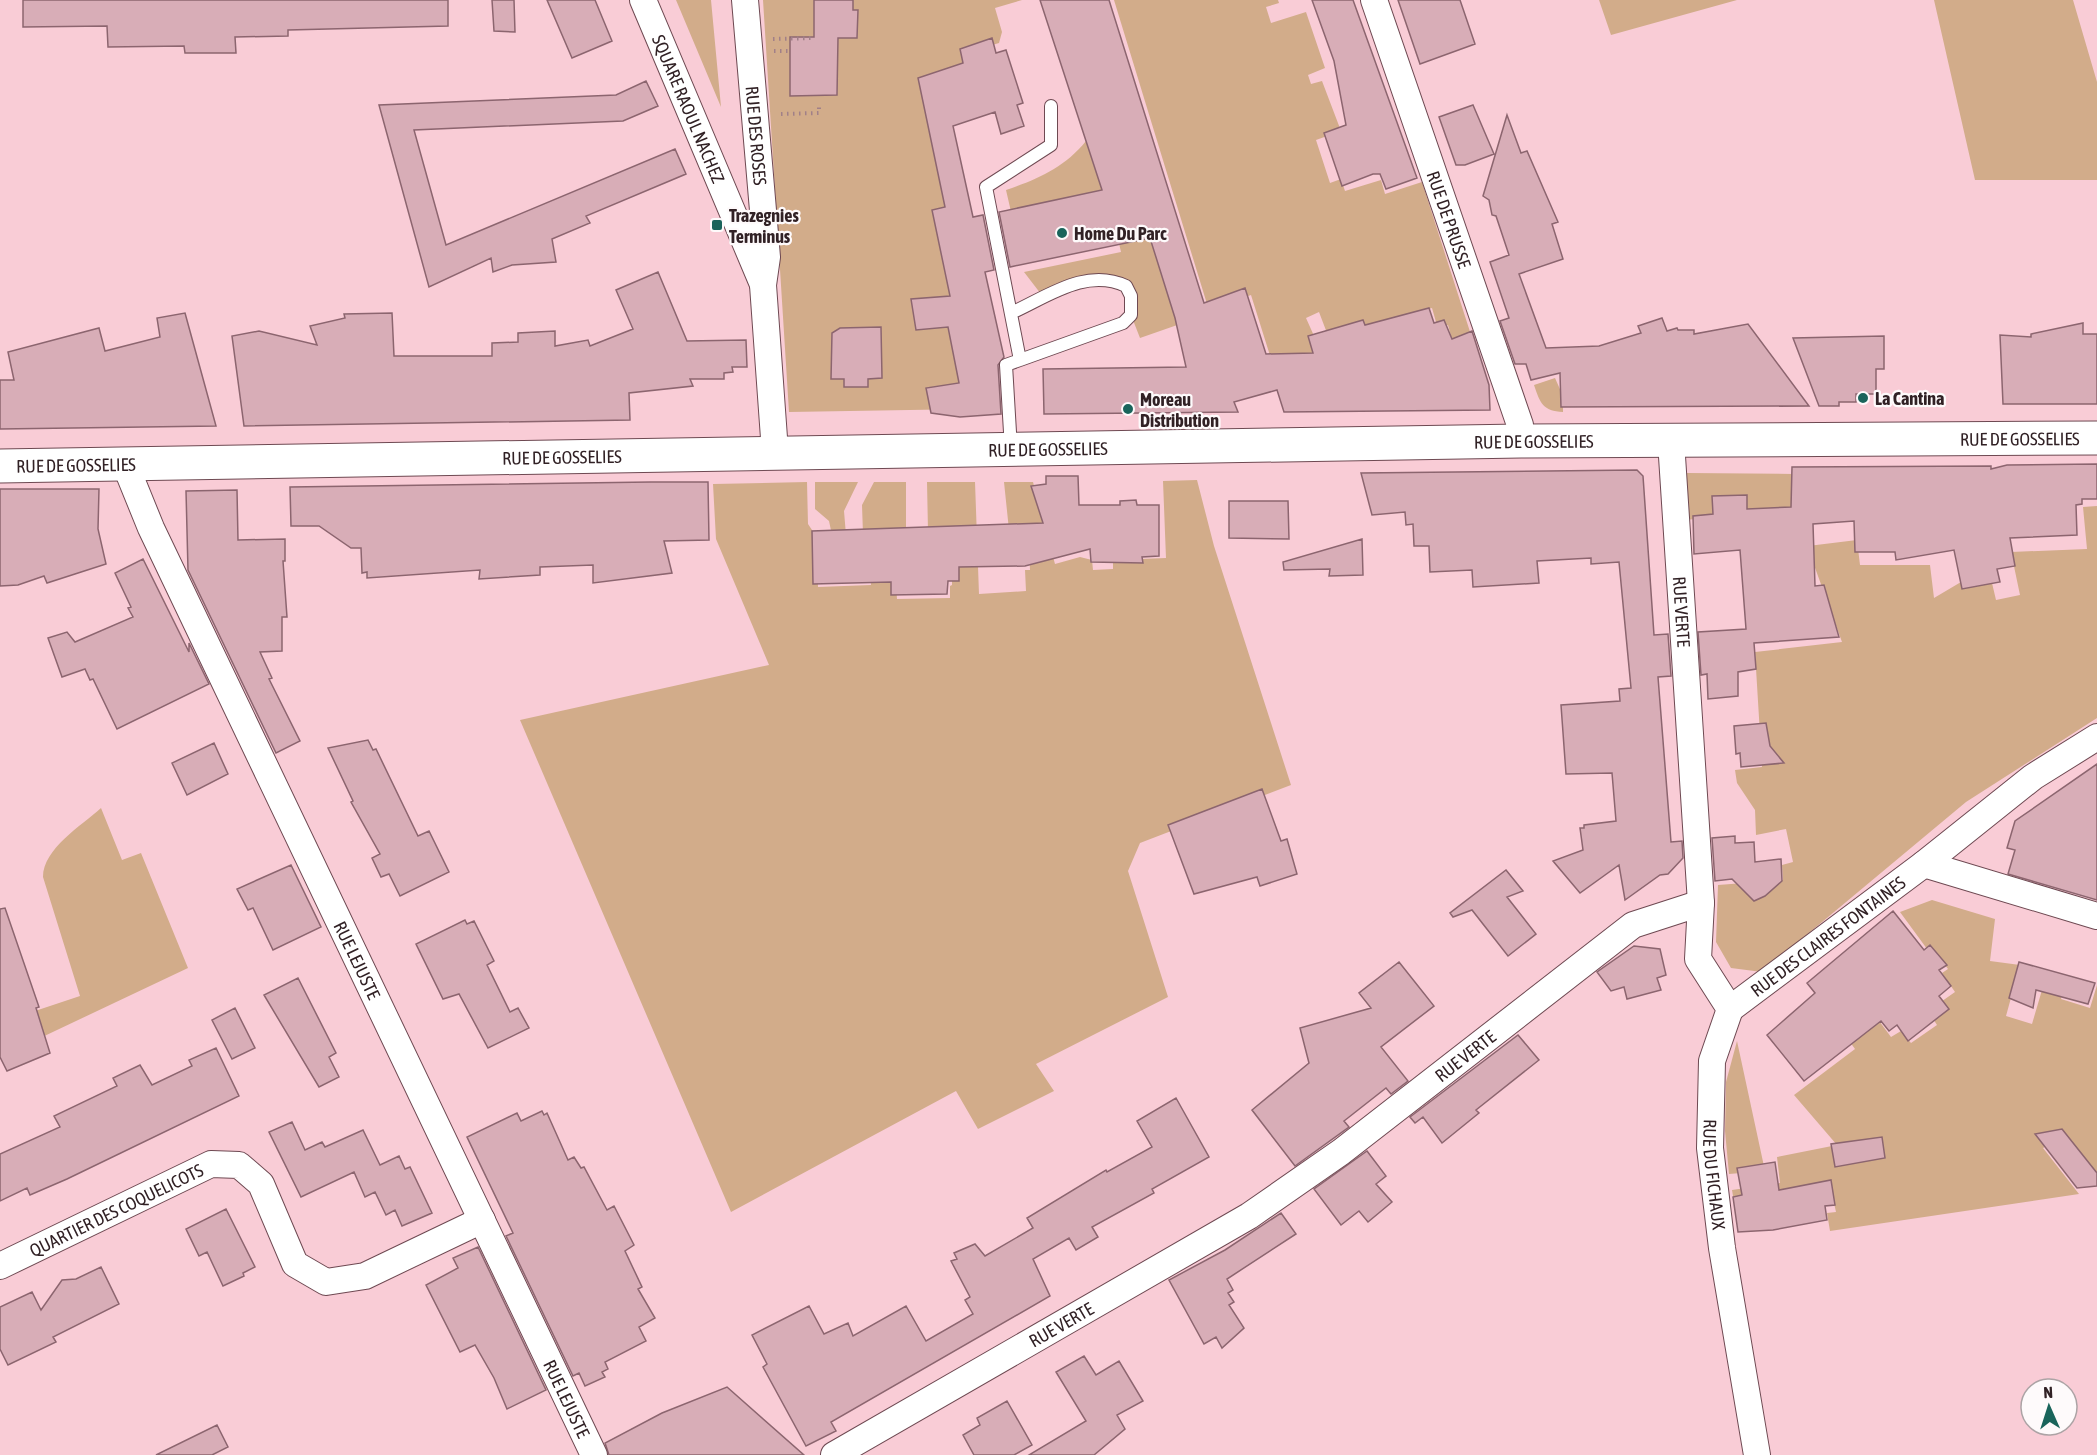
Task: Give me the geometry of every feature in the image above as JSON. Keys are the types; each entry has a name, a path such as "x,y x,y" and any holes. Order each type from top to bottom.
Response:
{"main road":[{"name":"RUE DE GOSSELIES","path":"0,466 1521,441 2097,438"}],"street":[{"name":"SQUARE RAOUL NACHEZ","path":"643,0 763,285"},
{"name":"RUE DES ROSES","path":"745,0 767,257 763,285 775,452"},
{"name":"RUE DE PRUSSE","path":"1374,0 1520,425 1521,441"},
{"name":"RUE VERTE","path":"834,1455 1025,1348 1249,1216 1341,1152 1633,925 1701,903 1671,441"},
{"name":"RUE LEJUSTE","path":"125,464 156,538 594,1455"},
{"name":"RUE DES CLAIRES FONTAINES","path":"1730,1009 1924,864 2033,777 2097,737"},
{"name":"RUE DES CLAIRES FONTAINES","path":"1924,864 2097,916"},
{"path":"1701,903 1698,959 1730,1009"},
{"name":"RUE DU FICHAUX","path":"1730,1009 1712,1061 1710,1148 1722,1248 1757,1455"},
{"name":"QUARTIER DES COQUELICOTS","path":"0,1266 211,1164 239,1166 261,1184 295,1264 326,1282 365,1276 482,1220"}],"lane":[{"path":"1020,360 986,187 1051,145 1051,106"},
{"path":"1011,314 1077,282 1091,279 1119,282 1126,286 1131,296 1131,315 1123,323 1006,365 1011,451"}],"path":[{"path":"766,39 814,38"},
{"path":"772,114 819,113 819,103"}],"shaded area":[{"path":"676,0 711,0 721,107"},
{"path":"763,0 1022,0 995,8 1002,32 999,43 965,53 980,101 951,111 950,294 970,409 789,412"},
{"path":"1114,0 1278,0 1279,3 1266,7 1271,23 1306,12 1325,68 1308,75 1311,84 1322,81 1341,131 1316,140 1330,183 1341,179 1345,191 1381,180 1385,194 1422,182 1472,338 1454,347 1448,325 1438,329 1432,308 1330,341 1319,312 1306,318 1323,356 1278,381 1251,295 1234,301 1218,340"},
{"path":"1599,0 1737,0 1611,35"},
{"path":"1934,0 2073,0 2097,82 2097,180 1975,180"},
{"path":"1086,141 1094,166 1118,159 1155,217 1183,323 1140,338 1131,315 1131,296 1105,279 1044,298 1024,272 1121,252 1108,196 1012,216 1006,190 1050,172"},
{"path":"1555,378 1563,396 1563,412 1551,410 1543,405 1534,385"},
{"path":"1687,473 1794,474 1808,546 1857,540 1860,565 1930,565 1934,598 1988,566 1996,600 2020,595 2011,552 2087,549 2083,507 2097,506 2097,718 1966,802 1762,972 1731,968 1716,942 1718,885 1783,880 1782,865 1793,862 1786,829 1756,835 1755,810 1737,783 1735,770 1762,767 1755,652 1842,642 1814,565 1739,515 1685,520 1681,482"},
{"path":"1197,480 1214,546 1291,785 1140,843 1128,871 1168,997 1036,1064 1054,1091 978,1129 956,1091 731,1212 520,720 769,665 716,539 713,484 807,482 808,524 816,536 818,587 871,585 869,535 863,534 862,505 874,482 906,482 906,531 896,586 897,599 950,598 952,531 928,531 927,482 975,482 979,594 1026,591 1025,570 1030,570 1028,529 1009,530 1004,482 1033,482 1055,564 1080,557 1092,560 1093,570 1113,569 1113,560 1166,558 1163,481"},
{"path":"815,482 858,482 844,511 846,535 832,535 829,521 815,509"},
{"path":"101,808 122,860 141,853 188,968 0,1057 2,1022 80,996 43,877 49,857 56,848"},
{"path":"1932,900 1995,919 1990,961 2020,965 2006,1016 2032,1024 2047,973 2068,976 2061,999 2090,1008 2097,985 2097,1177 2064,1136 2043,1148 2079,1194 1830,1231 1827,1213 1836,1212 1834,1203 1734,1202 1732,1190 1780,1183 1777,1157 1837,1145 1794,1095 1855,1049 1845,1035 1871,1010 1891,1037 1901,1031 1911,1043 1937,1025 1928,1011 1955,992 1942,973 1948,969 1934,950 1930,953 1900,912"},
{"path":"1737,1041 1765,1171 1729,1174 1725,1131 1726,1082"}],"building":[{"path":"23,0 448,0 448,26 288,30 288,36 235,37 236,53 185,53 184,46 108,47 107,26 23,27"},
{"path":"492,0 514,0 515,32 494,31"},
{"path":"547,0 595,0 612,41 572,58"},
{"path":"814,0 853,0 853,10 858,10 857,38 838,38 837,95 790,96 790,37 814,37"},
{"path":"1040,0 1109,0 1204,303 1245,288 1266,354 1313,353 1308,336 1363,320 1365,325 1429,308 1434,323 1444,320 1452,339 1472,331 1489,385 1490,410 1284,412 1277,390 1234,402 1238,412 1044,414 1043,369 1186,367 1175,318 1150,238 1010,267 999,212 1102,190"},
{"path":"1312,0 1353,0 1417,178 1386,189 1380,174 1373,174 1342,186 1324,133 1346,125 1334,61"},
{"path":"1398,0 1460,0 1475,44 1420,64"},
{"path":"992,38 996,53 1006,50 1023,103 1017,105 1024,126 1001,134 995,112 953,126 973,217 983,215 994,270 985,272 1004,357 998,365 1001,414 960,417 931,413 926,388 959,383 948,327 916,330 911,299 950,296 932,210 945,207 918,78 963,63 960,49"},
{"path":"646,81 658,106 623,121 414,130 446,245 675,149 686,174 586,216 590,223 552,239 556,262 512,265 493,272 491,258 429,287 379,105 616,95"},
{"path":"1473,105 1494,154 1465,165 1456,165 1439,117"},
{"path":"1507,115 1521,153 1527,151 1558,222 1552,224 1563,259 1519,274 1546,348 1599,346 1641,333 1638,326 1662,318 1667,331 1677,328 1678,330 1694,330 1694,334 1748,324 1809,406 1561,407 1560,373 1531,380 1526,364 1515,364 1500,321 1509,318 1490,262 1509,255 1496,216 1492,215 1489,200 1483,196"},
{"path":"658,272 687,341 746,340 747,367 732,367 733,372 724,373 724,379 690,379 693,386 629,393 630,420 244,426 232,336 259,331 317,345 310,326 345,318 344,314 392,313 394,356 492,356 492,343 518,342 518,333 555,331 555,346 588,340 590,346 633,329 616,290"},
{"path":"185,313 216,426 0,429 0,380 14,380 8,352 99,328 105,351 160,337 157,318"},
{"path":"2083,323 2083,334 2097,334 2097,404 2003,404 2000,335 2031,337 2031,334"},
{"path":"881,327 882,378 868,379 868,387 844,387 844,379 831,379 832,333 840,328"},
{"path":"1884,336 1884,369 1876,369 1876,394 1856,394 1856,402 1839,402 1839,406 1819,406 1793,338"},
{"path":"2097,464 2097,499 2082,499 2082,504 2076,505 2077,535 2010,538 2015,566 1997,569 2000,582 1962,589 1954,550 1896,560 1895,552 1855,552 1854,521 1813,524 1815,586 1824,585 1839,637 1754,643 1756,669 1738,672 1738,696 1708,699 1707,674 1701,675 1698,632 1746,629 1740,550 1694,554 1693,516 1713,514 1712,496 1747,495 1747,509 1791,507 1792,467 1991,466 1991,469 2007,465"},
{"path":"1637,470 1643,476 1654,635 1668,634 1671,676 1658,677 1671,842 1682,841 1683,858 1668,874 1660,875 1625,900 1619,865 1580,893 1553,861 1583,850 1580,828 1584,828 1584,825 1616,821 1612,773 1566,774 1561,705 1620,701 1619,689 1631,688 1619,562 1591,564 1591,558 1537,561 1539,583 1473,587 1472,570 1430,572 1429,546 1414,546 1413,524 1406,525 1405,512 1372,515 1361,473"},
{"path":"1046,476 1078,476 1079,505 1120,505 1120,501 1136,500 1137,505 1159,505 1159,556 1142,557 1143,563 1091,562 1090,549 1025,566 959,567 959,581 948,581 947,594 891,595 891,582 813,584 812,531 1043,523 1031,486 1046,484"},
{"path":"708,482 709,540 664,541 672,573 593,583 593,565 540,567 540,575 479,579 480,570 367,578 367,572 362,573 361,548 351,548 319,526 291,526 290,487"},
{"path":"0,489 99,489 98,529 106,564 47,583 44,576 18,585 0,586"},
{"path":"237,490 238,540 285,539 285,561 283,561 287,617 282,617 282,651 260,652 272,678 269,679 300,741 276,753 188,570 186,491"},
{"path":"1229,501 1288,501 1289,539 1229,538"},
{"path":"1362,539 1363,575 1329,576 1330,569 1284,570 1283,562"},
{"path":"143,559 189,652 189,643 209,684 117,729 93,679 90,680 85,669 62,677 48,638 67,632 75,642 133,617 128,608 131,607 115,573"},
{"path":"1766,723 1770,746 1784,763 1741,767 1740,753 1736,754 1734,726"},
{"path":"368,740 373,750 376,749 418,836 429,831 449,872 400,896 389,874 381,877 372,858 380,854 351,802 353,801 328,748"},
{"path":"214,743 228,774 187,795 172,763"},
{"path":"2097,764 2097,900 2008,874 2015,850 2007,848 2015,821"},
{"path":"1262,789 1281,841 1287,839 1297,874 1260,886 1257,877 1194,894 1168,825"},
{"path":"1735,836 1735,843 1754,842 1755,862 1781,859 1782,881 1765,896 1754,901 1732,879 1715,881 1712,838"},
{"path":"291,865 321,927 273,950 253,908 248,910 237,889"},
{"path":"1506,870 1523,891 1507,897 1536,934 1508,956 1472,910 1453,917 1450,913"},
{"path":"5,908 39,1007 36,1008 50,1053 7,1071 0,1057 0,909"},
{"path":"1893,911 1924,950 1930,945 1947,965 1939,970 1951,986 1939,996 1949,1009 1908,1041 1897,1025 1889,1031 1881,1021 1804,1081 1767,1035 1815,993 1807,983"},
{"path":"465,920 467,924 474,921 494,961 487,965 510,1012 518,1008 529,1028 488,1048 459,994 443,999 416,944"},
{"path":"1634,946 1660,949 1666,975 1657,978 1661,990 1627,999 1624,987 1611,991 1597,972"},
{"path":"1399,962 1434,1006 1381,1047 1408,1081 1391,1094 1386,1088 1344,1121 1349,1127 1295,1166 1252,1110 1309,1063 1300,1028 1371,1008 1359,993"},
{"path":"2019,962 2095,983 2088,1004 2036,990 2033,1008 2009,998"},
{"path":"298,978 336,1053 329,1057 339,1077 319,1087 264,995"},
{"path":"235,1008 255,1048 232,1059 212,1020"},
{"path":"1518,1035 1539,1060 1476,1110 1479,1113 1442,1143 1423,1117 1415,1123 1410,1117"},
{"path":"216,1048 239,1096 67,1179 30,1195 27,1188 0,1201 0,1154 60,1127 54,1116 117,1086 113,1078 140,1065 152,1085 192,1066 189,1060"},
{"path":"1176,1098 1209,1157 1152,1189 1154,1193 1092,1227 1098,1237 1076,1250 1069,1238 1033,1259 1050,1296 831,1422 836,1431 806,1446 763,1367 767,1364 752,1335 809,1306 824,1334 848,1323 853,1336 906,1306 926,1341 973,1314 965,1300 970,1297 951,1261 957,1259 954,1253 975,1244 985,1256 1033,1228 1027,1218 1106,1170 1107,1172 1152,1147 1137,1121"},
{"path":"542,1111 544,1115 547,1113 568,1160 574,1157 581,1168 584,1167 607,1210 614,1206 634,1245 625,1251 642,1287 638,1289 655,1318 639,1327 646,1341 605,1362 608,1369 602,1372 605,1377 585,1386 579,1373 573,1376 506,1236 513,1233 467,1137 517,1113 521,1121"},
{"path":"292,1122 305,1150 322,1142 325,1147 363,1130 380,1165 399,1156 405,1169 410,1167 432,1213 402,1226 395,1210 386,1215 375,1192 365,1197 354,1172 301,1197 269,1132"},
{"path":"2062,1129 2097,1173 2097,1186 2077,1188 2035,1134"},
{"path":"1882,1137 1885,1158 1835,1167 1831,1144"},
{"path":"1367,1151 1386,1176 1376,1184 1392,1202 1368,1222 1359,1211 1341,1225 1314,1189"},
{"path":"1775,1162 1779,1190 1831,1180 1835,1205 1825,1206 1827,1220 1773,1230 1738,1232 1733,1197 1742,1195 1737,1168"},
{"path":"226,1209 255,1267 243,1273 244,1276 223,1286 207,1252 199,1256 186,1229"},
{"path":"1281,1213 1296,1234 1227,1279 1233,1290 1228,1293 1234,1302 1229,1305 1244,1328 1222,1348 1216,1337 1204,1344 1169,1280 1225,1250"},
{"path":"478,1247 546,1390 507,1409 494,1378 475,1345 460,1352 426,1285 458,1268 453,1258"},
{"path":"101,1267 119,1304 53,1337 56,1342 8,1365 0,1349 0,1307 32,1292 41,1310 62,1280 76,1279"},
{"path":"1084,1356 1096,1375 1119,1361 1143,1401 1117,1415 1125,1429 1094,1455 1029,1455 1086,1421 1056,1372"},
{"path":"727,1387 804,1455 609,1455 605,1443 662,1413"},
{"path":"1007,1401 1032,1445 1014,1455 974,1455 963,1435 980,1425 977,1418"},
{"path":"217,1425 228,1447 212,1455 156,1455"}],"place":[{"name":"Trazegnies Terminus","path":"717,225"},
{"name":"Home Du Parc","path":"1062,233"},
{"name":"La Cantina","path":"1863,398"},
{"name":"Moreau Distribution","path":"1128,409"}]}
